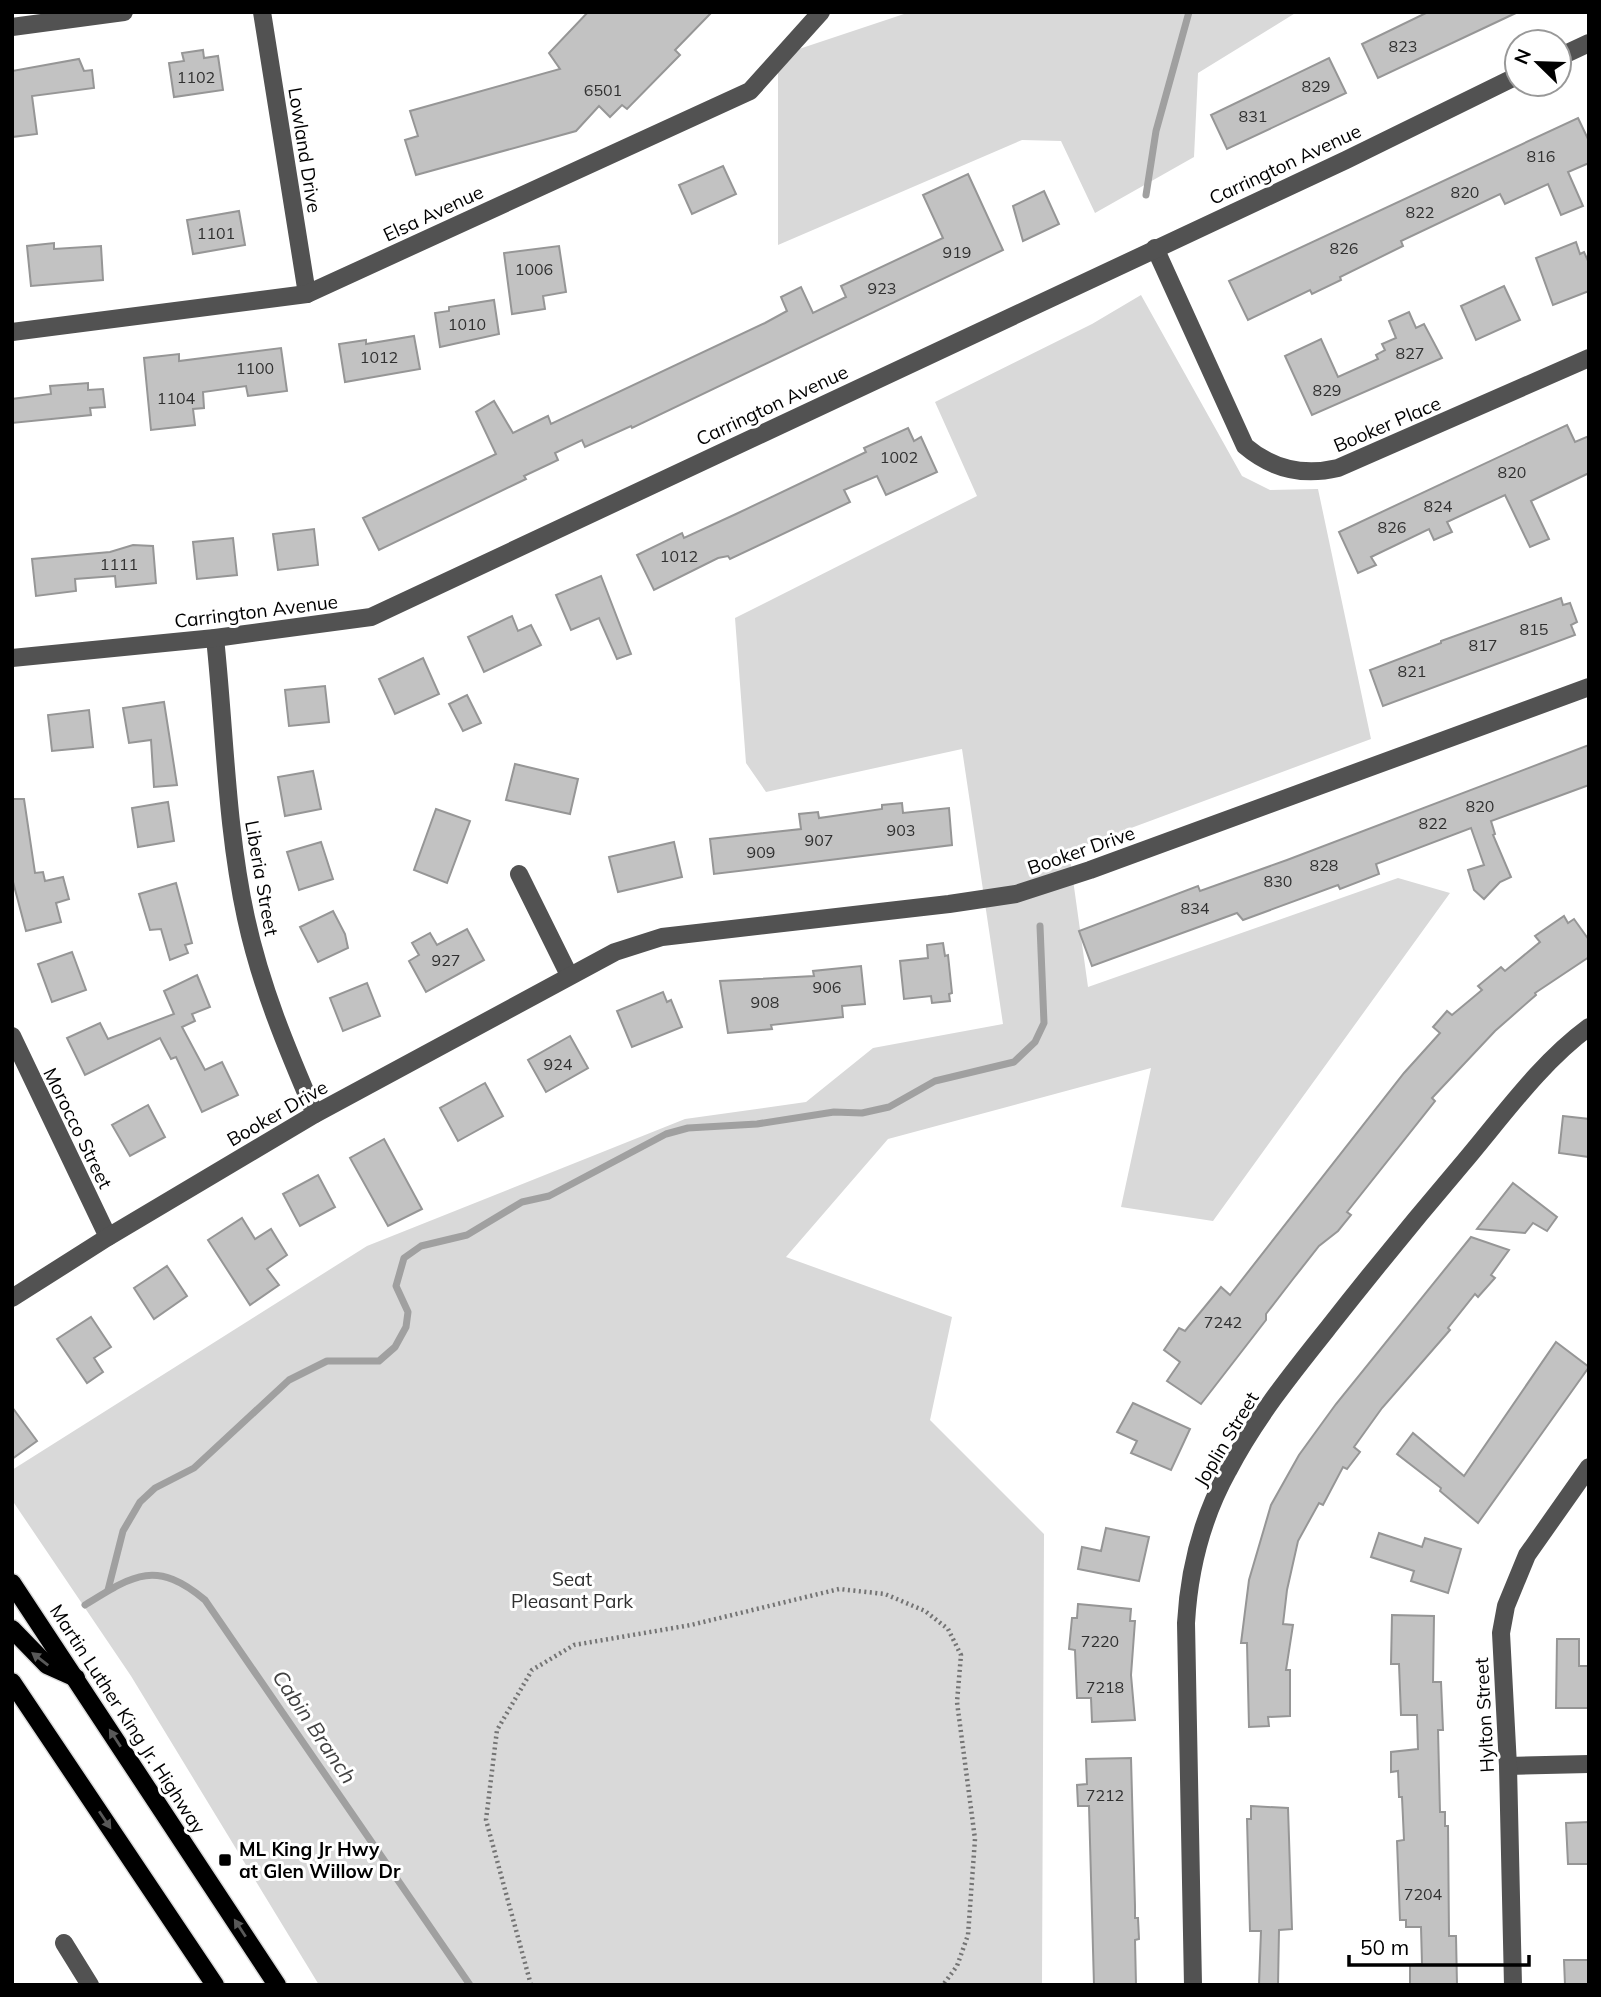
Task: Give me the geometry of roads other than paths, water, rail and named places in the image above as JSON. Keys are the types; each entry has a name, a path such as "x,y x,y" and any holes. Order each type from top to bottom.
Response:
{"main road":[{"name":"Martin Luther King Jr. Highway","path":"12,1583 277,1985"},
{"path":"12,1629 47,1665 76,1678"},
{"path":"12,1682 215,1985"}],"street":[{"path":"12,27 124,12"},
{"name":"Lowland Drive","path":"262,12 307,294"},
{"name":"Elsa Avenue","path":"12,332 307,294 750,91 821,12"},
{"path":"1573,50 1589,43"},
{"name":"Carrington Avenue","path":"12,658 215,638 371,617 1155,247 1346,160 1503,83"},
{"name":"Booker Place","path":"1155,247 1245,446 1263,459 1296,471 1320,472 1338,468 1589,358"},
{"name":"Liberia Street","path":"215,638 229,814 245,916 265,995 315,1114"},
{"name":"Booker Drive","path":"12,1298 108,1237 315,1114 615,952 662,937 1016,894 1090,870 1589,687"},
{"path":"519,874 569,975"},
{"name":"Joplin Street","path":"1193,1985 1186,1623 1188,1590 1195,1557 1212,1504 1252,1429 1318,1340 1502,1117 1559,1053 1589,1027"},
{"name":"Morocco Street","path":"12,1036 108,1237"},
{"name":"Hylton Street","path":"1513,1985 1508,1766 1501,1633 1506,1606 1527,1555 1589,1467"},
{"path":"1508,1766 1589,1764"},
{"path":"64,1943 90,1985"}],"waterway":[{"path":"1146,195 1156,131 1189,12"},
{"path":"108,1590 123,1531 140,1502 155,1488 194,1468 289,1380 327,1361 379,1361 395,1347 406,1327 408,1312 396,1286 404,1258 421,1246 467,1235 522,1202 549,1196 666,1134 688,1128 757,1124 834,1112 862,1113 889,1107 935,1081 1014,1062 1035,1042 1044,1023 1040,926"},
{"name":"Cabin Branch","path":"85,1605 131,1579 145,1576 172,1579 205,1600 470,1985"}],"place":[{"name":"ML King Jr Hwy at Glen Willow Dr","path":"225,1860"}],"park label":[{"name":"Seat Pleasant Park","path":"572,1590"}]}
